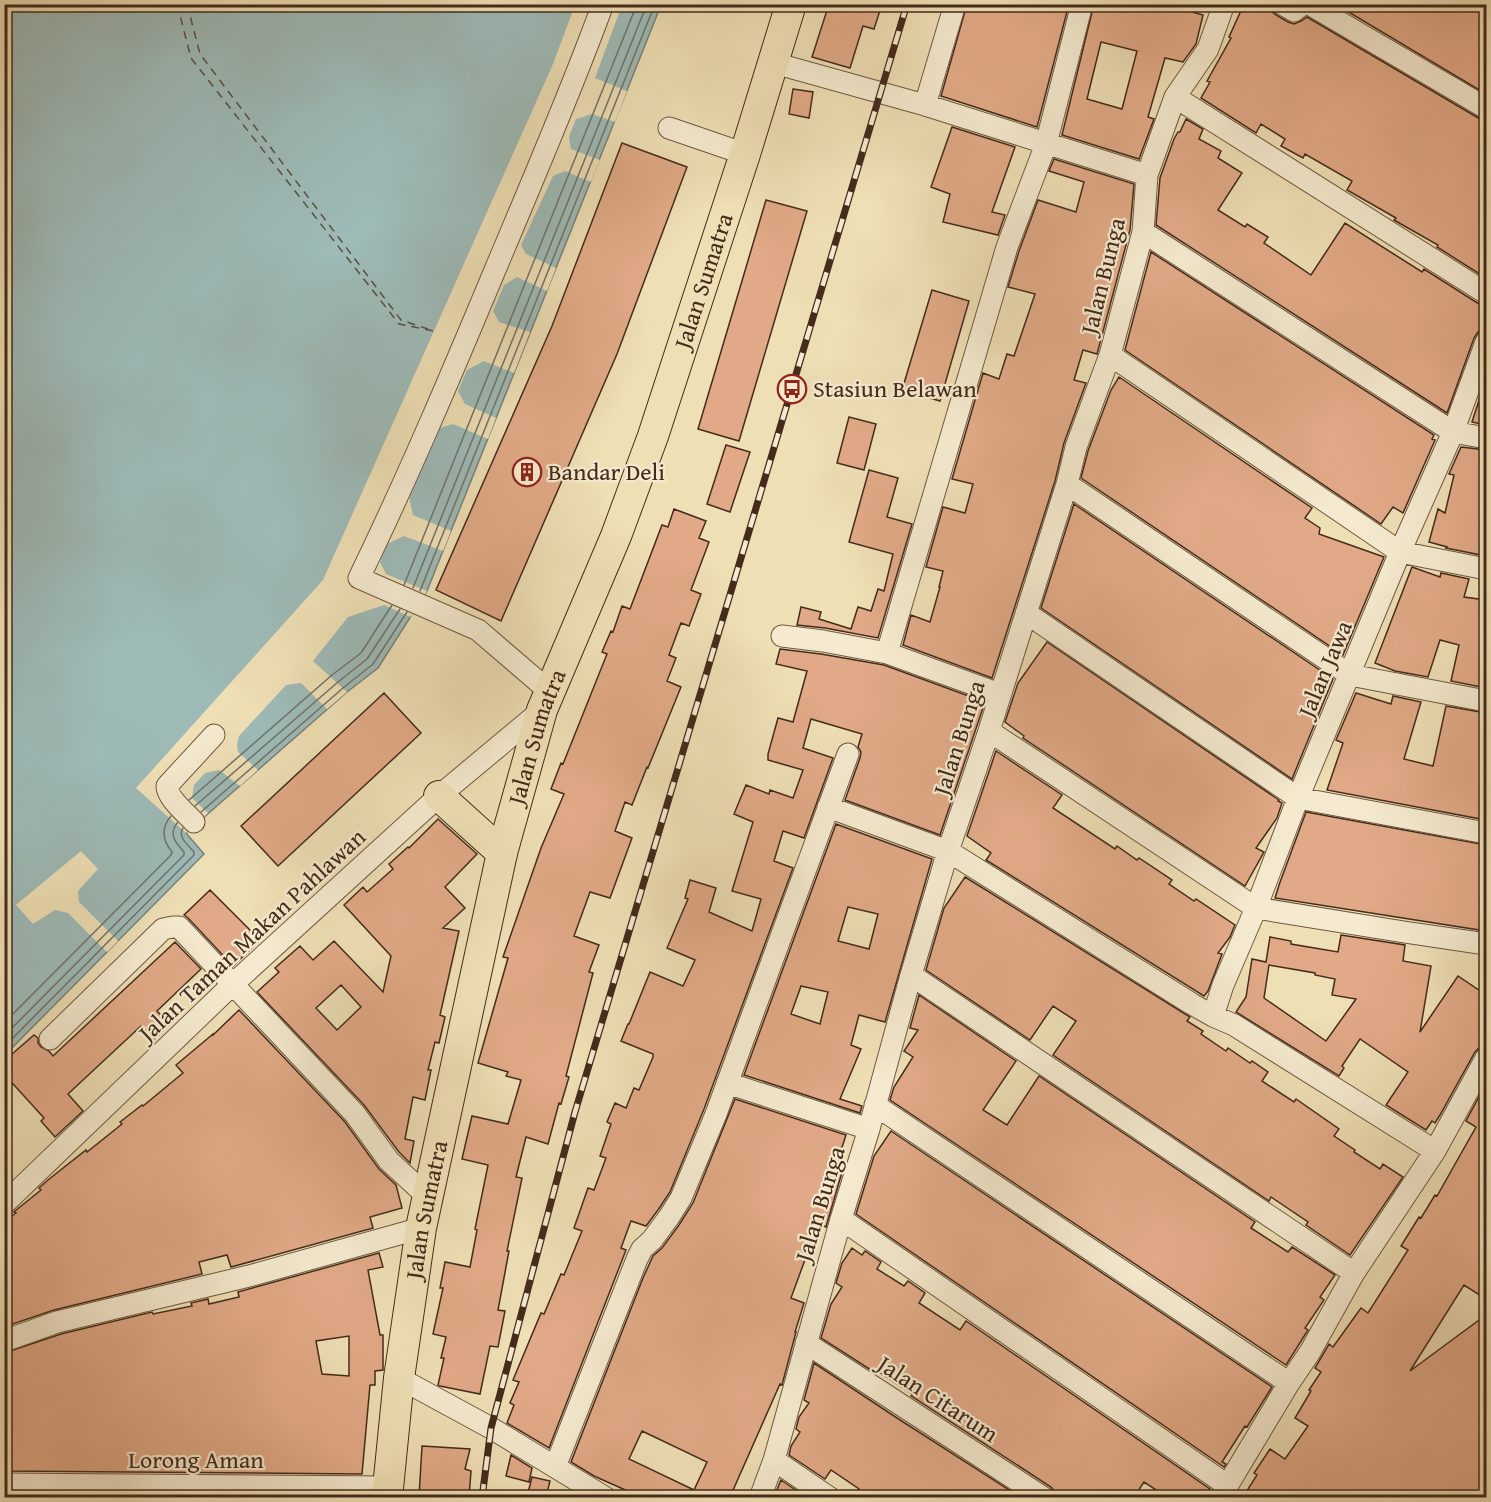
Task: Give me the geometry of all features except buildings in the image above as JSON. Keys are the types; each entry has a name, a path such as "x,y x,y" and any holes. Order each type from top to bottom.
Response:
{"highway":[{"name":"Jalan Sumatra","path":"387,1492 399,1378 421,1228 502,853 545,701 616,536 649,447 745,154 791,4"},
{"path":"439,796 502,853"}],"street":[{"path":"545,701 478,630 359,578 469,333 578,74 603,4"},
{"path":"925,105 955,4"},
{"path":"887,653 1007,247 1046,144 1082,4"},
{"name":"Jalan Bunga","path":"760,1497 774,1460 841,1219 869,1129 910,975 948,851 1067,484 1076,447 1110,355 1143,232 1147,175 1174,97 1208,49 1224,4"},
{"path":"1282,4 1294,11 1303,4"},
{"path":"1308,4 1486,108"},
{"path":"774,63 925,105 1147,175"},
{"path":"1174,97 1486,293"},
{"path":"669,128 745,154"},
{"path":"1143,232 1453,432 1486,438"},
{"name":"Jalan Jawa","path":"1213,1016 1223,985 1256,908 1298,798 1400,552 1453,432 1486,342"},
{"path":"1110,355 1400,552 1486,569"},
{"path":"1067,484 1350,675 1486,701"},
{"path":"1026,613 1298,798 1486,833"},
{"path":"782,636 823,640 887,653 1000,694"},
{"name":"Jalan Taman Makan Pahlawan","path":"4,1204 233,984 545,701"},
{"path":"988,731 1256,908 1486,944"},
{"path":"194,822 170,796 167,786 214,735"},
{"path":"555,1467 637,1259 681,1198 716,1114 848,754"},
{"path":"828,807 948,851 1213,1016 1234,1025 1435,1151"},
{"path":"50,1039 163,929 179,927 355,1114 389,1161 427,1196"},
{"path":"910,975 1353,1274"},
{"path":"841,1219 1223,1491 1310,1353 1353,1274 1435,1151 1486,1058"},
{"path":"727,1083 869,1129"},
{"path":"875,1105 1289,1383"},
{"path":"4,1341 57,1322 249,1276 421,1228"},
{"name":"Jalan Citarum","path":"806,1344 1044,1497"},
{"path":"399,1378 491,1428 596,1495"},
{"path":"774,1460 830,1497"},
{"name":"Lorong Aman","path":"4,1484 387,1492"}],"water":[{"path":"5,5 661,5 427,591 378,668 347,692 186,833 204,854 5,1055"}],"pier":[{"path":"575,5 622,5 595,78 627,91 615,122 592,114 576,119 569,137 571,149 600,160 591,182 565,171 553,176 521,245 526,254 556,268 547,291 517,277 504,285 493,311 499,322 530,332 514,373 484,361 467,370 458,391 465,404 496,418 488,439 453,424 439,428 409,497 413,515 451,531 443,551 404,536 387,544 380,562 386,574 427,591 411,617 384,605 348,617 313,661 347,692 327,709 301,683 286,685 239,736 238,752 258,770 240,786 219,770 205,773 194,785 192,798 208,813 186,833 136,788 323,580 553,64"},
{"path":"81,851 98,869 78,891 79,902 118,941 107,952 68,913 55,910 33,924 16,905"}],"ferry route":[{"path":"177,4 191,58 399,324 434,331"},
{"path":"187,4 200,54 401,320 428,329"}],"railway":[{"path":"482,1498 491,1428 575,1112 907,4"}],"place":[{"name":"Stasiun Belawan","path":"792,389"},
{"name":"Bandar Deli","path":"527,472"}]}
